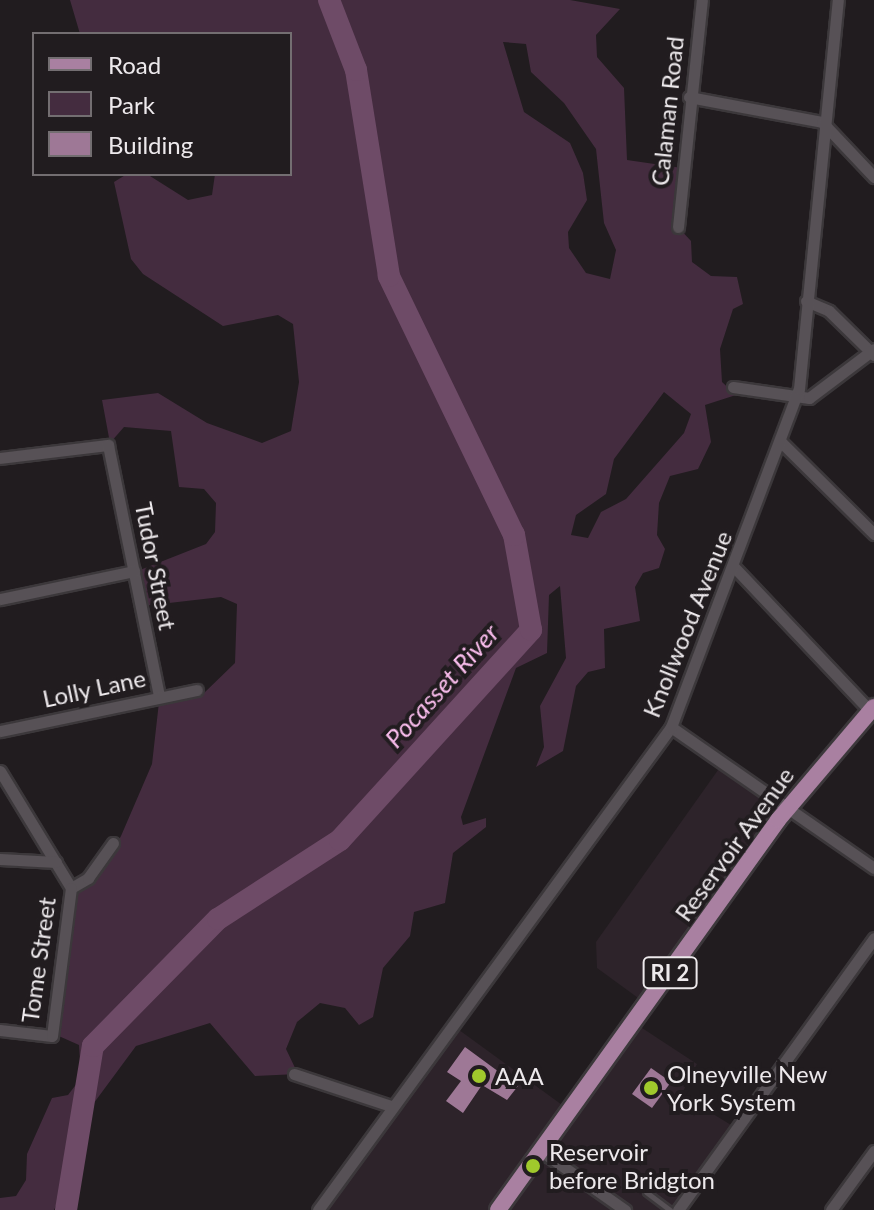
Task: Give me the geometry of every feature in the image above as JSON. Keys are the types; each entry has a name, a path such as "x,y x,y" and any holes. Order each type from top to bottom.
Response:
{"main road":[{"name":"Reservoir Avenue","path":"498,1210 789,807 872,709"}],"street":[{"name":"Calaman Road","path":"678,227 689,97 702,0"},
{"name":"Knollwood Avenue","path":"318,1210 391,1106 671,727 735,568 781,442 793,397 838,0"},
{"path":"689,97 822,122 874,177"},
{"path":"733,387 793,397 826,389 873,352 829,311 806,301"},
{"path":"781,442 874,534"},
{"name":"Tudor Street","path":"0,458 108,445 159,696"},
{"path":"735,568 872,709"},
{"path":"0,599 134,571"},
{"name":"Lolly Lane","path":"0,731 197,690"},
{"path":"671,727 874,868"},
{"path":"0,771 71,888 113,843"},
{"path":"0,859 56,862"},
{"name":"Tome Street","path":"0,1030 52,1036 71,888"},
{"path":"678,1210 874,938"},
{"path":"294,1074 391,1106"},
{"path":"541,1151 619,1208"},
{"path":"831,1210 874,1151"}],"lane":[{"path":"646,1192 670,1210"}],"shaded area":[{"path":"723,763 788,805 645,1003 597,968 596,942"},
{"path":"636,1024 697,1064 676,1105 700,1106 736,1128 678,1210 317,1210 455,1027 569,1110"}],"green space":[{"path":"70,0 570,0 620,9 596,35 597,57 624,88 627,160 682,168 678,227 691,241 692,262 711,276 737,277 743,304 733,309 720,349 722,382 736,395 705,405 711,442 698,469 670,476 659,503 657,535 665,549 659,568 643,573 635,587 640,621 604,629 605,668 588,672 576,686 563,751 536,767 544,747 540,706 566,658 560,586 549,595 547,653 516,668 461,817 463,825 486,818 486,827 453,853 445,903 414,912 410,936 383,968 373,1017 359,1025 345,1008 320,1003 297,1022 286,1049 298,1074 255,1076 210,1023 136,1046 88,1111 85,1144 54,1210 0,1210 0,1198 16,1196 26,1180 27,1154 52,1098 68,1095 81,1078 79,1045 52,1033 76,890 103,868 121,836 152,764 159,702 204,693 235,663 237,604 221,597 143,606 135,572 206,544 215,532 216,503 204,489 179,487 171,431 124,427 110,443 102,400 158,393 207,423 262,443 291,431 299,382 293,324 278,315 223,326 143,274 131,259 114,182 124,176 150,176 188,200 212,195 215,176 292,176 292,32 79,32","holes":["503,42 526,44 531,72 564,103 596,149 604,223 616,250 610,279 586,273 569,248 568,232 587,200 583,173 570,143 524,112","664,392 691,414 684,433 626,499 601,512 588,538 571,535 576,515 606,494 614,459"]}],"building":[{"name":"AAA","path":"465,1047 518,1086 507,1100 482,1085 463,1113 446,1101 461,1081 447,1072"},
{"name":"Olneyville New York System","path":"651,1068 671,1082 652,1108 632,1094"}],"waterway":[{"name":"Pocasset River","path":"66,1210 93,1046 218,919 340,840 531,630 514,535 389,276 356,70 329,0"}],"place":[{"name":"AAA","path":"479,1076"},
{"name":"Olneyville New York System","path":"651,1088"},
{"name":"Reservoir before Bridgton","path":"533,1166"}]}
